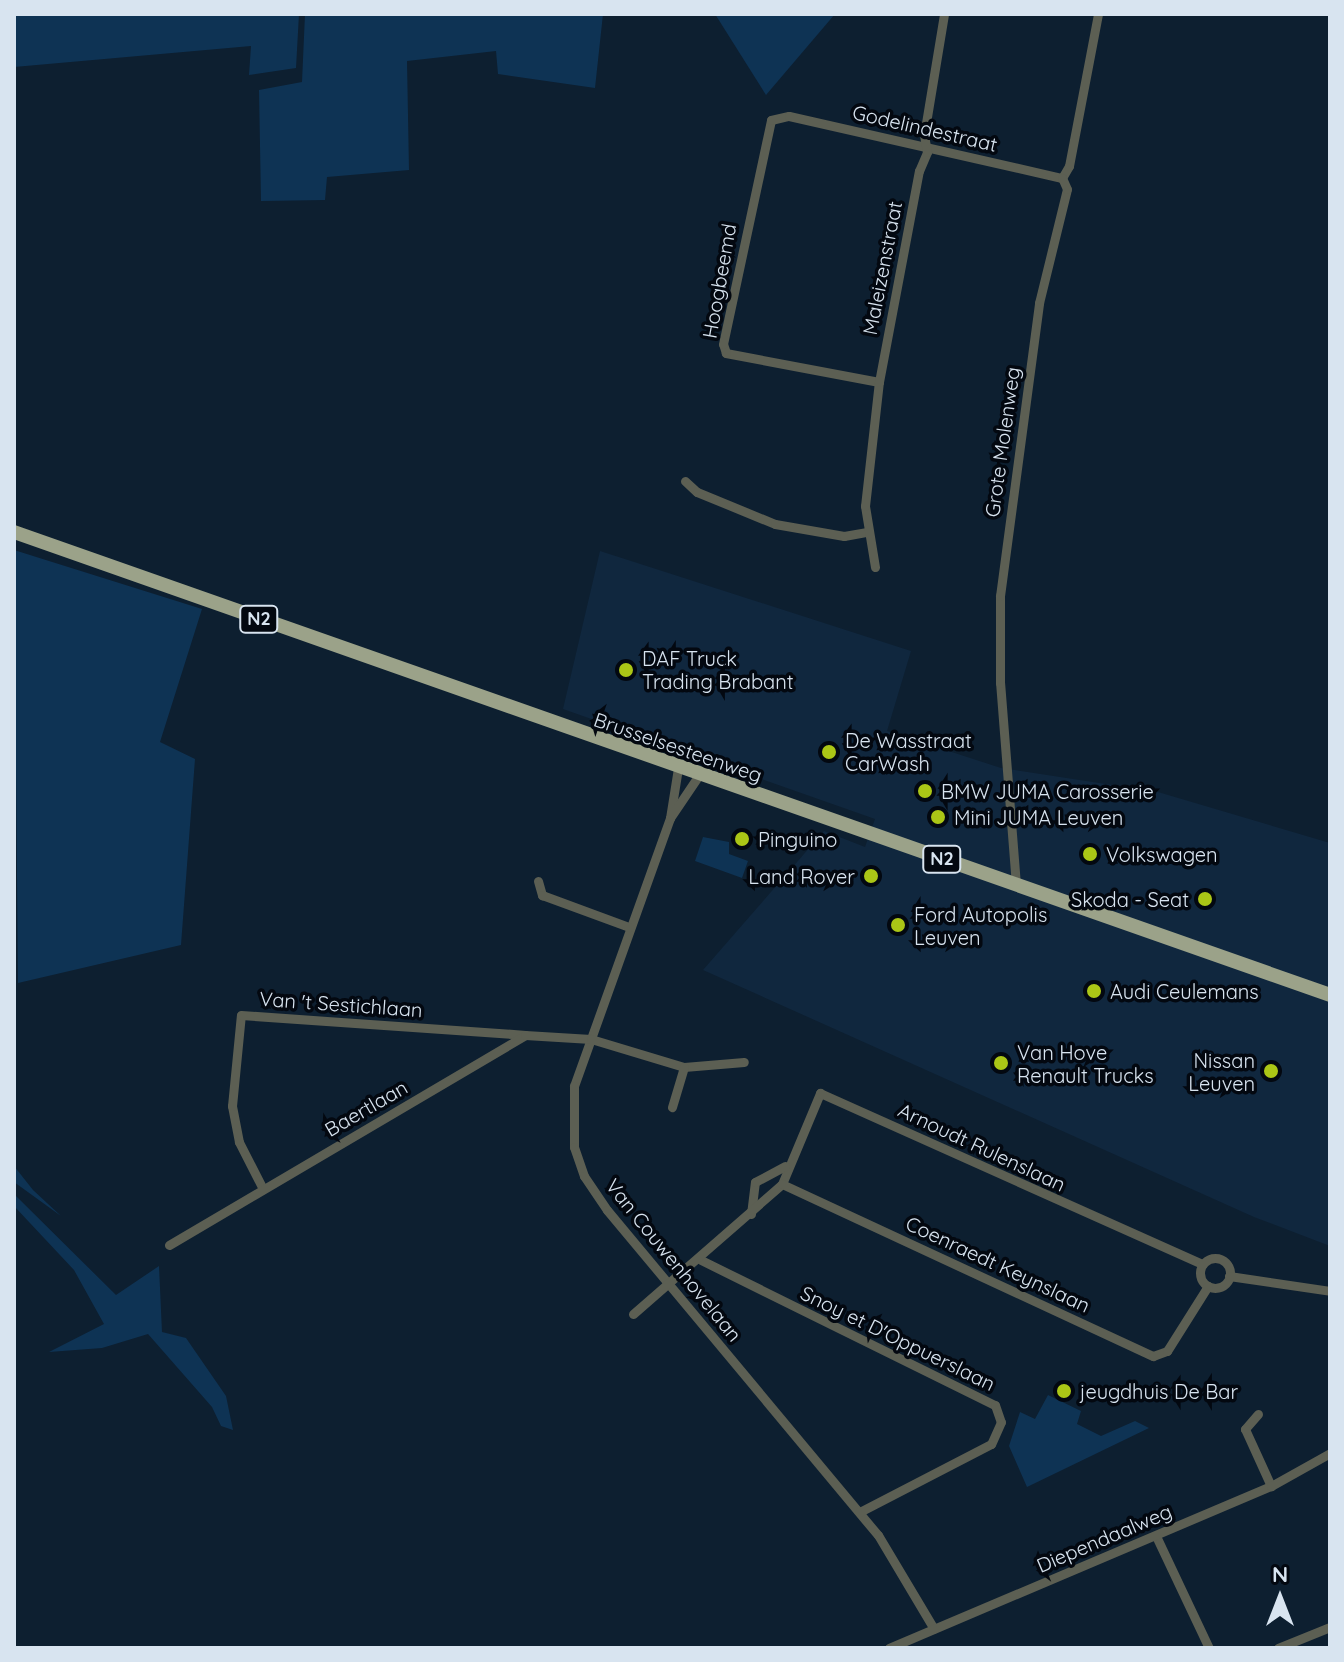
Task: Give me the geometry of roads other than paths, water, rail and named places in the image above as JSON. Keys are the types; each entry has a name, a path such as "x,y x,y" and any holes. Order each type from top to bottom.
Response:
{"main road":[{"name":"Brusselsesteenweg","path":"14,532 1330,995"}],"street":[{"name":"Maleizenstraat","path":"875,567 866,532 879,382 927,148 924,135 944,14"},
{"name":"Grote Molenweg","path":"1016,885 1000,683 1000,596 1039,303 1067,189 1062,178 1069,166 1098,14"},
{"name":"Godelindestraat","path":"780,116 1062,178"},
{"name":"Hoogbeemd","path":"780,116 767,130 723,344 726,353 879,382"},
{"path":"685,481 697,492 775,524 844,536 866,532"},
{"name":"Van Couwenhovelaan","path":"678,768 670,818 574,1086 574,1147 584,1176 607,1210 860,1512 897,1562 934,1629"},
{"name":"Van Couwenhovelaan","path":"670,818 699,775"},
{"path":"538,881 542,895 629,927"},
{"name":"Van 't Sestichlaan","path":"263,1189 239,1142 232,1106 241,1015 525,1035"},
{"path":"525,1035 591,1039 684,1067 744,1062"},
{"name":"Baertlaan","path":"169,1245 525,1035"},
{"path":"672,1107 684,1067"},
{"name":"Arnoudt Rulenslaan","path":"782,1184 785,1166 820,1093 1203,1264 1221,1259 1229,1276 1330,1291"},
{"name":"Arnoudt Rulenslaan","path":"751,1214 755,1182 785,1166"},
{"path":"633,1314 701,1260 782,1184"},
{"name":"Coenraedt Keynslaan","path":"782,1184 1153,1356 1167,1351 1208,1286"},
{"name":"Snoy et D'Oppuerslaan","path":"701,1260 995,1405 1001,1422 991,1444 860,1512"},
{"path":"1203,1264 1200,1276 1208,1286 1221,1286 1229,1276"},
{"path":"1258,1414 1245,1429 1271,1486"},
{"name":"Diependaalweg","path":"889,1648 1271,1486 1330,1453"},
{"path":"1156,1536 1209,1648"},
{"path":"1278,1648 1330,1627"}],"place":[{"name":"DAF Truck Trading Brabant","path":"626,670"},
{"name":"De Wasstraat CarWash","path":"829,752"},
{"name":"BMW JUMA Carosserie","path":"925,791"},
{"name":"Mini JUMA Leuven","path":"938,817"},
{"name":"Pinguino","path":"742,839"},
{"name":"Volkswagen","path":"1090,854"},
{"name":"Land Rover","path":"871,876"},
{"name":"Skoda - Seat","path":"1205,899"},
{"name":"Ford Autopolis Leuven","path":"898,925"},
{"name":"Audi Ceulemans","path":"1094,991"},
{"name":"Van Hove Renault Trucks","path":"1001,1063"},
{"name":"Nissan Leuven","path":"1271,1071"},
{"name":"jeugdhuis De Bar","path":"1064,1391"}]}
